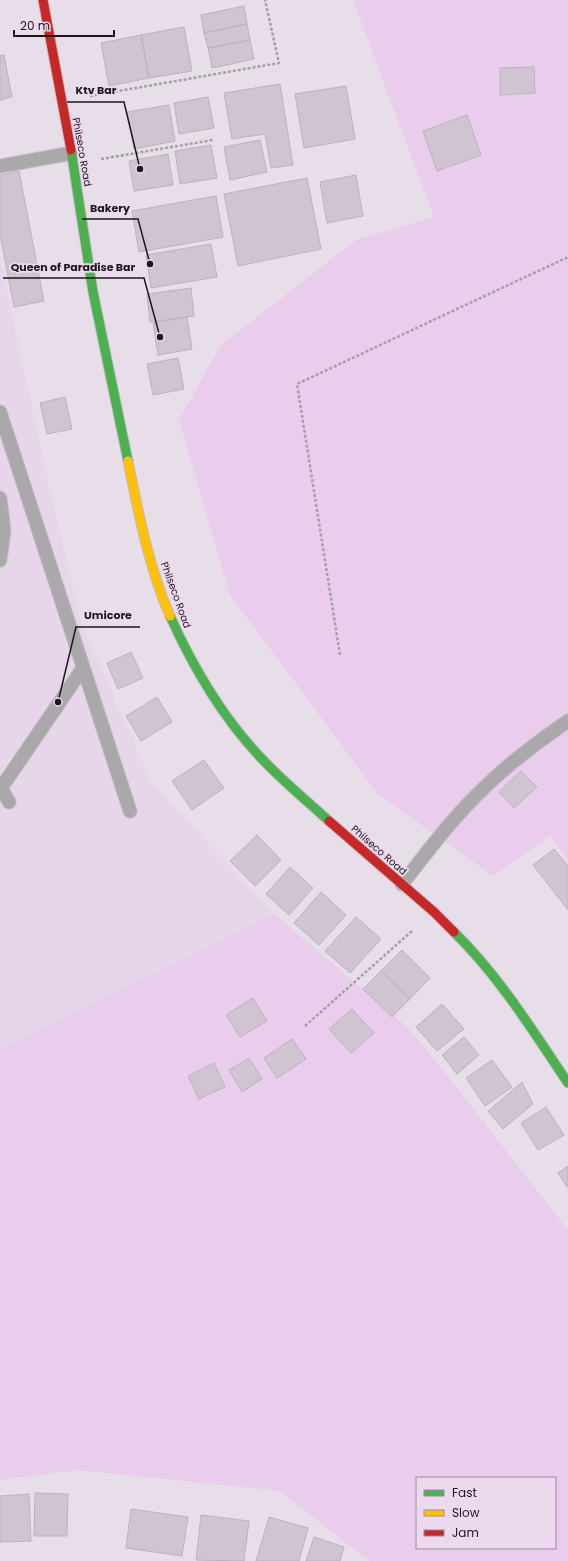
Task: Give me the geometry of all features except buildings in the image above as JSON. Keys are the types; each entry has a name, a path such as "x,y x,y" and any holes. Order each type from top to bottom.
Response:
{"street":[{"name":"Philseco Road","path":"43,0 72,158 93,292 138,507 150,555 166,604 179,636 209,689 233,724 263,760 304,799 434,912 474,951 519,1011 568,1083"}],"lane":[{"path":"0,166 72,158"},
{"path":"0,412 130,811"},
{"path":"0,498 4,531 1,551"},
{"path":"9,802 1,788 84,668"},
{"path":"402,884 437,839 484,787 532,746 568,721"}],"path":[{"path":"62,101 278,63 265,0"},
{"path":"72,158 213,140"},
{"path":"340,655 297,384 568,257"},
{"path":"305,1026 434,912"}],"shaded area":[{"path":"353,0 568,0 568,860 550,836 493,876 378,794 230,595 179,420 220,346 356,240 434,217"},
{"path":"0,260 50,490 81,622 151,782 273,913 0,1048"},
{"path":"273,913 406,1026 439,1065 568,1230 568,1561 369,1561 280,1491 78,1470 0,1480 0,1048"}],"traffic: fast":[{"path":"71,150 93,292 128,461"},
{"path":"170,616 199,673 223,711 249,745 272,769 329,821"},
{"path":"454,932 501,985 568,1083"}],"traffic: slow":[{"path":"128,461 150,559 170,616"}],"traffic: jam":[{"path":"43,0 71,150"},
{"path":"329,821 434,912 454,932"}],"place":[{"name":"Ktv Bar","path":"140,169"},
{"name":"Bakery","path":"150,264"},
{"name":"Queen of Paradise Bar","path":"160,337"},
{"name":"Umicore","path":"58,702"}]}
